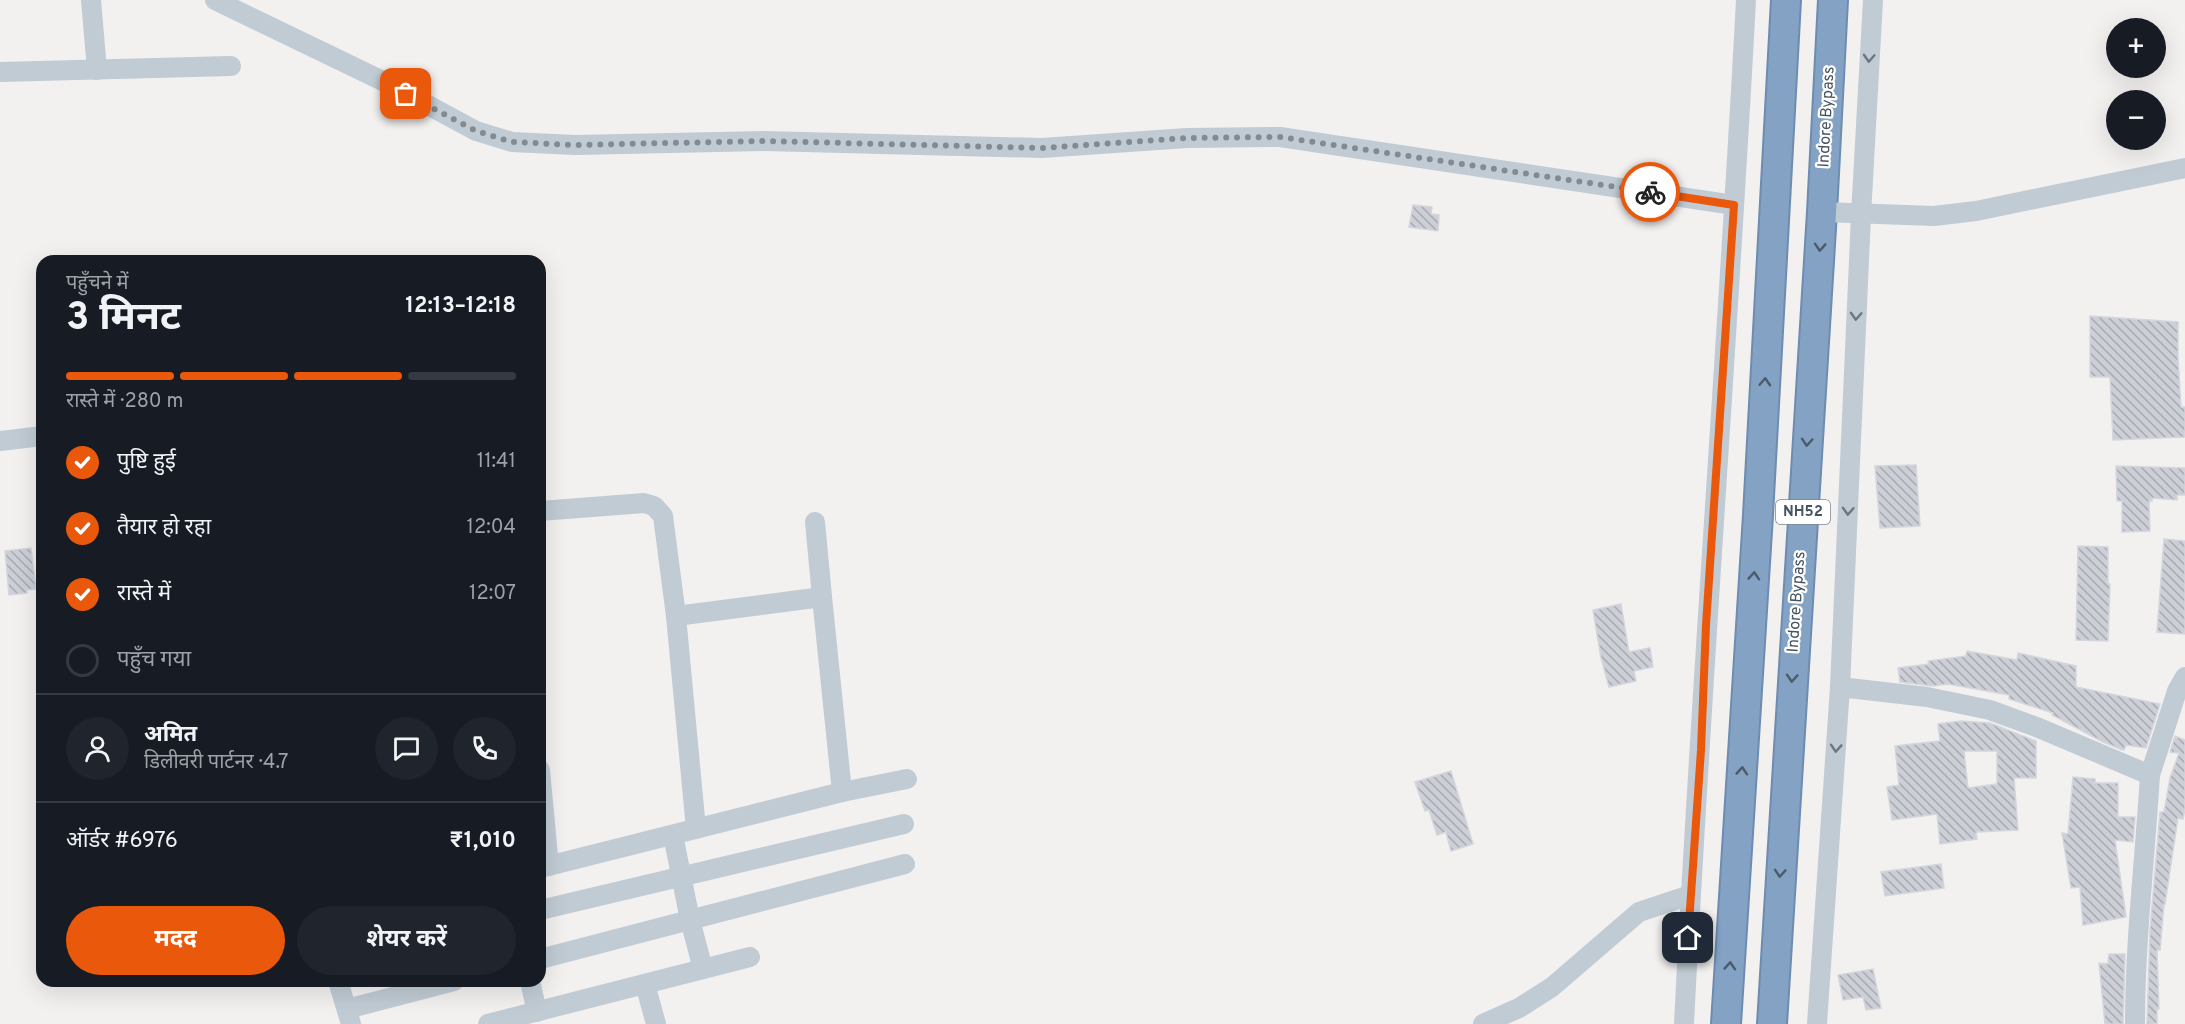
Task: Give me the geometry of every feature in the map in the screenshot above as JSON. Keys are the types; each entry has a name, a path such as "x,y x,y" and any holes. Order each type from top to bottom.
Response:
{"highway":[{"name":"NH52","path":"1726,1024 1758,515 1786,0"},
{"name":"Indore Bypass","path":"1772,1024 1833,0"}],"street":[{"path":"91,0 97,70"},
{"path":"215,0 290,34 476,131 512,142 575,145 764,141 1042,148 1187,138 1280,137 1734,205"},
{"path":"1684,1024 1690,895 1746,0"},
{"path":"1817,1024 1840,687 1873,0"},
{"path":"0,72 231,66"},
{"path":"1822,212 1934,216 1976,211 2185,168"},
{"path":"0,441 36,437"},
{"path":"546,511 644,503 654,507 663,516 676,616 696,829"},
{"path":"815,522 842,792"},
{"path":"676,616 822,597"},
{"path":"2135,1024 2135,970 2145,870 2150,775 2177,691 2185,677"},
{"path":"1840,687 1927,697 1990,710 2150,775"},
{"path":"546,867 842,792 907,779"},
{"path":"546,909 904,824"},
{"path":"674,835 690,920 703,969"},
{"path":"546,956 905,864"},
{"path":"1483,1024 1519,1008 1552,987 1639,912 1690,895"},
{"path":"496,1023 750,957"},
{"path":"645,984 657,1024"},
{"path":"340,987 349,1017 436,987"},
{"path":"532,987 537,1012"}],"building":[{"path":"1413,205 1432,207 1431,214 1439,215 1438,231 1409,227"},
{"path":"2090,316 2178,322 2178,358 2181,407 2185,407 2185,437 2113,440 2110,377 2090,377"},
{"path":"1916,465 1920,526 1880,528 1875,466"},
{"path":"2116,466 2185,468 2185,495 2177,495 2177,500 2152,498 2152,501 2149,501 2150,531 2122,532 2122,501 2117,501"},
{"path":"2164,539 2185,541 2185,634 2157,632"},
{"path":"2078,546 2108,547 2108,584 2110,584 2108,641 2076,640"},
{"path":"31,548 36,589 27,590 27,593 9,595 5,551"},
{"path":"1621,604 1629,652 1650,648 1653,667 1634,671 1636,681 1609,687 1601,658 1593,610"},
{"path":"1967,651 2017,660 2018,653 2076,666 2076,687 2160,704 2146,748 2126,745 2124,750 2120,749 2052,715 2053,713 2009,699 2009,695 1948,684 1933,686 1900,682 1898,668 1966,656"},
{"path":"1961,721 1990,723 2036,741 2036,778 2014,778 2018,830 1976,832 1977,839 1940,844 1937,814 1892,820 1887,787 1899,785 1895,746 1940,741 1938,724","holes":["1964,751 1997,751 1997,784 1968,788"]},
{"path":"2175,736 2185,740 2185,809 2183,819 2178,818 2164,904 2160,950 2157,950 2159,1009 2157,1009 2157,1024 2147,1024 2150,931 2160,812 2164,812 2170,778 2179,753 2170,752"},
{"path":"1451,771 1473,844 1451,851 1446,832 1437,835 1429,810 1425,811 1415,782"},
{"path":"2073,777 2095,779 2095,783 2118,783 2118,817 2135,817 2133,842 2115,840 2126,917 2083,925 2080,887 2071,888 2062,833 2068,834"},
{"path":"1941,864 1944,888 1885,896 1881,872"},
{"path":"2109,954 2125,954 2123,1024 2105,1024 2099,963 2108,964"},
{"path":"1873,969 1881,1008 1866,1010 1863,997 1843,1000 1838,975"}],"way so far":[{"path":"406,94 476,131 512,142 575,145 764,141 1042,148 1187,138 1280,137 1650,192"}],"route":[{"path":"1650,192 1734,205 1688,938"}]}
